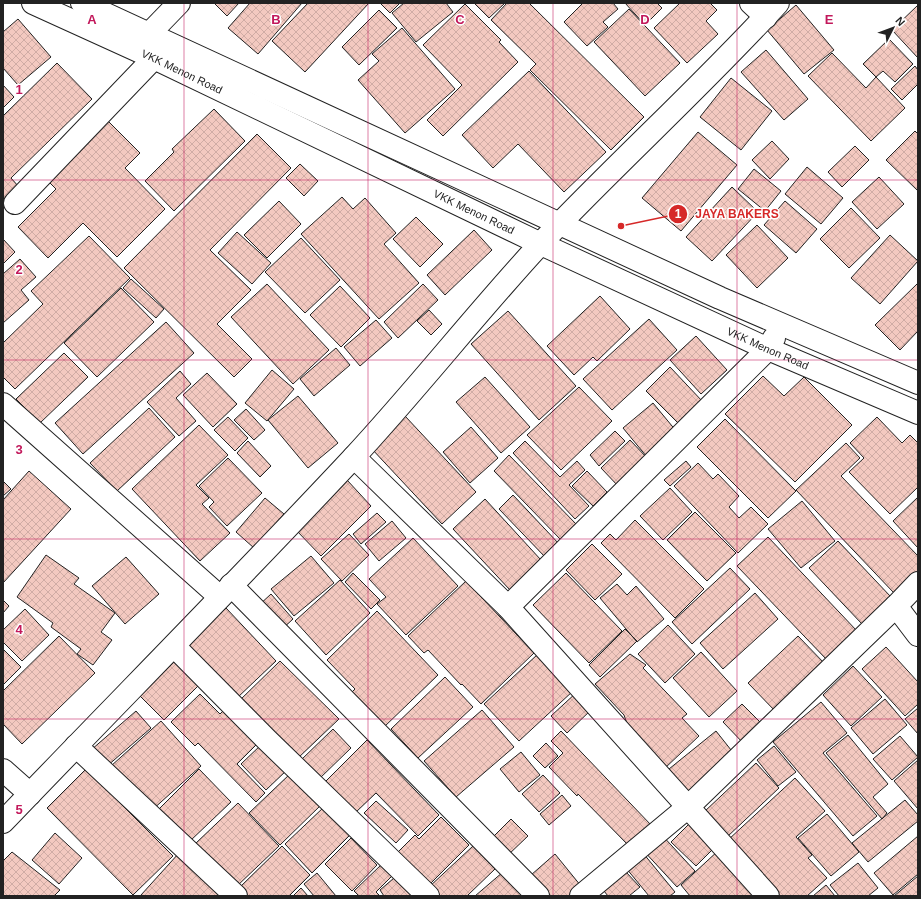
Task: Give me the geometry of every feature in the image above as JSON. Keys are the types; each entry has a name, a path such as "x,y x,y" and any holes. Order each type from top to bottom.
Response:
{"street":[{"name":"VKK Menon Road","path":"34,3 154,58 541,244 768,349 918,413"},
{"name":"VKK Menon Road","path":"82,3 782,326 916,378"},
{"path":"149,34 179,3"},
{"path":"3,822 174,646 354,457 541,244 765,8"},
{"path":"15,203 154,58"},
{"path":"508,607 768,349 782,326"},
{"path":"3,404 225,591 538,896"},
{"path":"354,457 508,607 768,896"},
{"path":"581,896 688,807 918,583"},
{"path":"896,606 918,635"},
{"path":"174,646 267,740 428,896"},
{"path":"76,746 236,896"},
{"path":"3,770 30,794"}],"building":[{"path":"214,3 239,3 227,16"},
{"path":"250,3 302,3 258,54 228,28"},
{"path":"308,3 369,3 305,72 272,41"},
{"path":"380,3 400,3 390,13"},
{"path":"404,3 446,3 453,12 416,42 392,13"},
{"path":"474,3 505,3 489,18"},
{"path":"507,3 529,3 644,117 611,150 530,70 536,64 491,20"},
{"path":"583,3 613,3 618,9 603,22 608,27 587,46 564,22"},
{"path":"625,3 657,3 662,8 645,25"},
{"path":"680,3 710,3 717,10 706,21 718,34 687,63 654,28"},
{"path":"465,4 501,40 499,42 518,62 443,136 427,120 462,85 423,45"},
{"path":"796,5 834,50 804,74 767,30"},
{"path":"918,5 918,58 892,30"},
{"path":"629,9 680,63 645,96 594,42"},
{"path":"379,10 397,28 359,65 342,47"},
{"path":"18,19 51,57 18,85 3,68 3,32"},
{"path":"402,28 455,89 405,133 358,80 379,61 372,54"},
{"path":"889,39 913,64 895,82 883,71 876,77 863,64"},
{"path":"766,50 808,99 784,120 741,72"},
{"path":"832,53 866,88 876,77 905,108 871,141 808,76"},
{"path":"57,63 92,99 11,178 19,187 3,203 3,116"},
{"path":"915,66 918,70 918,84 902,100 891,89"},
{"path":"529,71 606,152 564,192 518,144 493,168 462,135"},
{"path":"731,78 772,111 741,150 700,117"},
{"path":"3,85 14,97 3,108"},
{"path":"214,109 245,141 174,211 145,181 174,152 172,149"},
{"path":"107,120 140,153 125,168 165,209 117,257 83,223 48,258 18,227 56,189 47,180"},
{"path":"915,131 918,134 918,191 886,160"},
{"path":"698,132 737,165 681,231 642,198"},
{"path":"257,134 291,168 210,250 251,290 217,324 252,359 234,377 124,268"},
{"path":"772,141 789,159 770,179 752,160"},
{"path":"855,146 869,160 842,187 828,172"},
{"path":"300,164 318,181 304,196 286,178"},
{"path":"807,167 843,198 821,224 785,194"},
{"path":"754,169 781,191 765,211 738,189"},
{"path":"879,177 904,204 877,229 852,202"},
{"path":"732,187 758,212 712,261 686,237"},
{"path":"342,197 353,209 365,198 396,233 384,244 419,283 379,319 301,234"},
{"path":"279,201 301,224 267,258 244,235"},
{"path":"785,201 817,229 796,253 764,225"},
{"path":"851,208 880,238 849,268 820,239"},
{"path":"416,217 443,244 420,267 393,239"},
{"path":"757,225 788,258 757,288 726,255"},
{"path":"474,230 492,250 445,295 427,275"},
{"path":"237,232 271,263 252,284 218,253"},
{"path":"890,235 918,261 880,304 851,278"},
{"path":"89,236 130,278 15,389 3,377 3,343 43,304 31,291"},
{"path":"301,238 340,280 305,313 265,272"},
{"path":"3,239 15,252 3,264"},
{"path":"20,259 36,277 21,290 29,300 3,323 3,274"},
{"path":"131,279 164,309 156,318 123,288"},
{"path":"918,283 918,331 900,350 875,325"},
{"path":"267,284 329,350 293,384 231,317"},
{"path":"423,284 438,300 398,338 384,322"},
{"path":"340,286 370,318 341,347 310,315"},
{"path":"121,288 154,322 97,377 64,343"},
{"path":"600,296 630,329 597,361 593,357 574,375 547,346"},
{"path":"429,310 442,324 431,335 417,321"},
{"path":"508,311 576,386 539,420 471,344"},
{"path":"649,319 677,350 612,410 583,379"},
{"path":"376,320 392,338 360,366 344,347"},
{"path":"166,322 194,353 83,454 55,423"},
{"path":"696,336 727,370 701,394 670,360"},
{"path":"336,348 350,365 314,396 300,379"},
{"path":"64,353 88,377 40,423 16,399"},
{"path":"670,367 703,402 680,425 646,391"},
{"path":"272,370 294,389 267,421 245,403"},
{"path":"180,371 191,384 176,398 196,421 179,436 147,402"},
{"path":"207,373 237,404 213,427 183,395"},
{"path":"763,376 784,396 804,377 852,425 795,482 725,414"},
{"path":"485,377 530,427 501,453 456,402"},
{"path":"579,387 612,421 561,470 527,435"},
{"path":"298,396 338,443 308,468 268,420"},
{"path":"653,403 677,432 647,457 623,428"},
{"path":"149,408 175,437 117,491 90,463"},
{"path":"246,409 265,430 254,440 234,420"},
{"path":"405,416 476,492 442,524 371,448"},
{"path":"228,417 248,438 235,451 214,430"},
{"path":"877,417 902,443 910,435 918,443 918,487 890,514 849,472 864,458 850,443"},
{"path":"725,419 796,491 768,518 697,447"},
{"path":"199,425 228,455 196,485 209,498 202,504 230,533 200,561 132,489"},
{"path":"471,427 498,458 470,483 443,452"},
{"path":"615,431 625,441 599,466 590,455"},
{"path":"630,440 648,459 619,487 601,468"},
{"path":"248,441 271,466 260,477 237,453"},
{"path":"525,441 560,477 577,461 585,470 569,485 589,506 575,519 513,453"},
{"path":"846,443 860,458 841,476 918,556 918,571 894,593 796,490"},
{"path":"509,455 577,525 561,540 494,471"},
{"path":"228,458 262,493 227,526 209,507 214,502 199,486"},
{"path":"686,461 691,467 670,486 664,480"},
{"path":"698,463 713,479 718,474 739,496 729,507 739,518 751,507 768,524 738,553 674,486"},
{"path":"29,471 71,509 3,583 3,500"},
{"path":"587,471 607,492 593,506 572,486"},
{"path":"347,480 371,506 321,556 296,530"},
{"path":"3,481 11,489 3,496"},
{"path":"670,488 692,512 663,540 640,516"},
{"path":"513,495 560,545 546,558 499,509"},
{"path":"918,497 918,548 893,521"},
{"path":"265,498 284,514 254,548 236,532"},
{"path":"485,499 541,560 510,590 453,529"},
{"path":"802,501 835,541 801,568 768,529"},
{"path":"695,512 736,553 707,581 667,540"},
{"path":"377,513 386,522 361,544 353,534"},
{"path":"635,520 704,589 675,618 601,543 610,534 616,540"},
{"path":"392,521 406,538 379,561 365,544"},
{"path":"349,534 369,555 342,581 321,559"},
{"path":"768,537 857,631 827,660 737,566"},
{"path":"413,538 458,586 406,635 377,604 386,597 369,579"},
{"path":"838,541 891,597 862,624 809,568"},
{"path":"592,544 622,574 595,600 566,570"},
{"path":"46,555 79,578 74,584 115,613 101,632 112,640 93,665 77,654 81,649 51,627 53,623 17,597"},
{"path":"311,556 334,583 294,616 271,589"},
{"path":"126,557 159,594 125,624 92,586"},
{"path":"730,568 750,589 692,644 672,622"},
{"path":"353,573 380,600 371,609 345,582"},
{"path":"566,573 622,631 589,663 533,605"},
{"path":"340,580 370,613 326,655 295,621"},
{"path":"466,581 534,653 481,704 428,650 424,653 408,636"},
{"path":"617,584 627,595 636,586 664,619 637,642 600,598"},
{"path":"755,593 778,619 723,669 700,643"},
{"path":"271,594 293,619 280,631 258,606"},
{"path":"3,600 9,606 3,613"},
{"path":"226,608 276,661 237,698 187,646"},
{"path":"25,609 49,635 22,661 3,642 3,630"},
{"path":"377,611 438,675 383,728 350,694 355,689 327,660"},
{"path":"668,625 695,654 665,683 638,654"},
{"path":"625,629 637,641 600,677 589,665"},
{"path":"59,636 95,673 22,744 3,724 3,691"},
{"path":"798,636 826,665 777,713 748,683"},
{"path":"886,647 918,682 918,704 905,716 862,669"},
{"path":"3,649 21,667 3,685"},
{"path":"701,652 737,691 709,717 673,678"},
{"path":"538,654 573,691 519,741 484,704"},
{"path":"630,654 646,665 643,668 687,714 682,718 699,736 664,769 631,735 624,715 595,684"},
{"path":"178,658 202,682 164,720 140,696"},
{"path":"280,661 339,719 297,759 238,702"},
{"path":"853,666 882,697 851,726 823,695"},
{"path":"445,677 473,707 418,758 391,729"},
{"path":"577,692 592,709 567,733 551,716"},
{"path":"200,694 220,714 230,704 263,738 237,764 265,793 256,802 198,743 195,746 171,722"},
{"path":"885,699 907,725 873,754 851,728"},
{"path":"821,702 847,733 823,753 877,816 853,836 773,742"},
{"path":"742,704 765,727 746,746 723,722"},
{"path":"918,708 918,734 905,719"},
{"path":"482,710 514,747 456,797 424,761"},
{"path":"136,711 151,728 106,767 91,750"},
{"path":"161,721 201,766 151,811 111,766"},
{"path":"333,729 351,748 318,780 300,761"},
{"path":"561,731 652,826 630,847 549,767 563,753 551,741"},
{"path":"716,731 735,755 688,793 669,769"},
{"path":"848,735 888,784 873,797 887,813 882,819 826,753"},
{"path":"900,736 918,757 892,780 873,759"},
{"path":"367,740 439,815 418,836 376,793 355,813 325,782"},
{"path":"546,743 558,756 545,768 533,756"},
{"path":"262,744 287,770 266,790 241,764"},
{"path":"774,746 796,772 778,786 757,760"},
{"path":"521,752 540,775 519,792 500,769"},
{"path":"918,760 918,809 894,781"},
{"path":"756,763 779,788 727,837 704,812"},
{"path":"86,769 173,856 133,895 47,808"},
{"path":"199,769 231,802 189,842 158,810"},
{"path":"291,773 321,805 280,845 249,813"},
{"path":"543,775 560,793 539,812 522,794"},
{"path":"795,778 825,811 796,837 812,855 808,858 827,878 807,896 779,896 728,840"},
{"path":"562,795 571,806 549,825 540,814"},
{"path":"905,800 918,815 918,821 868,862 852,843"},
{"path":"376,801 408,830 396,843 364,813"},
{"path":"238,803 279,846 236,887 195,844"},
{"path":"324,807 350,835 312,873 285,844"},
{"path":"827,814 859,852 831,876 798,838"},
{"path":"441,817 469,845 428,886 396,854 415,835 419,839"},
{"path":"511,819 528,836 507,856 491,839"},
{"path":"691,822 715,847 696,866 671,842"},
{"path":"55,833 82,858 59,884 32,860"},
{"path":"660,833 695,871 677,887 642,849"},
{"path":"918,836 918,874 893,895 874,873"},
{"path":"351,838 377,865 352,891 325,864"},
{"path":"282,846 310,875 289,896 246,896 239,888"},
{"path":"473,846 495,869 468,896 438,896 429,887"},
{"path":"719,850 762,896 690,896 681,885"},
{"path":"12,852 60,890 54,896 3,896 3,861"},
{"path":"179,853 227,896 142,896 141,895"},
{"path":"643,853 675,892 670,896 649,896 626,868"},
{"path":"555,854 581,886 569,896 548,896 531,875"},
{"path":"858,863 878,888 868,896 839,896 830,885"},
{"path":"382,864 393,875 376,892 380,896 359,896 354,891"},
{"path":"401,872 417,891 411,896 384,896 380,890"},
{"path":"503,872 523,896 475,896"},
{"path":"626,872 640,887 629,896 608,896 604,891"},
{"path":"317,873 336,896 314,896 304,884"},
{"path":"918,876 918,896 894,896"},
{"path":"826,885 835,896 813,896"},
{"path":"301,888 308,896 293,896"}],"place":[{"name":"JAYA BAKERS","path":"621,226"}]}
